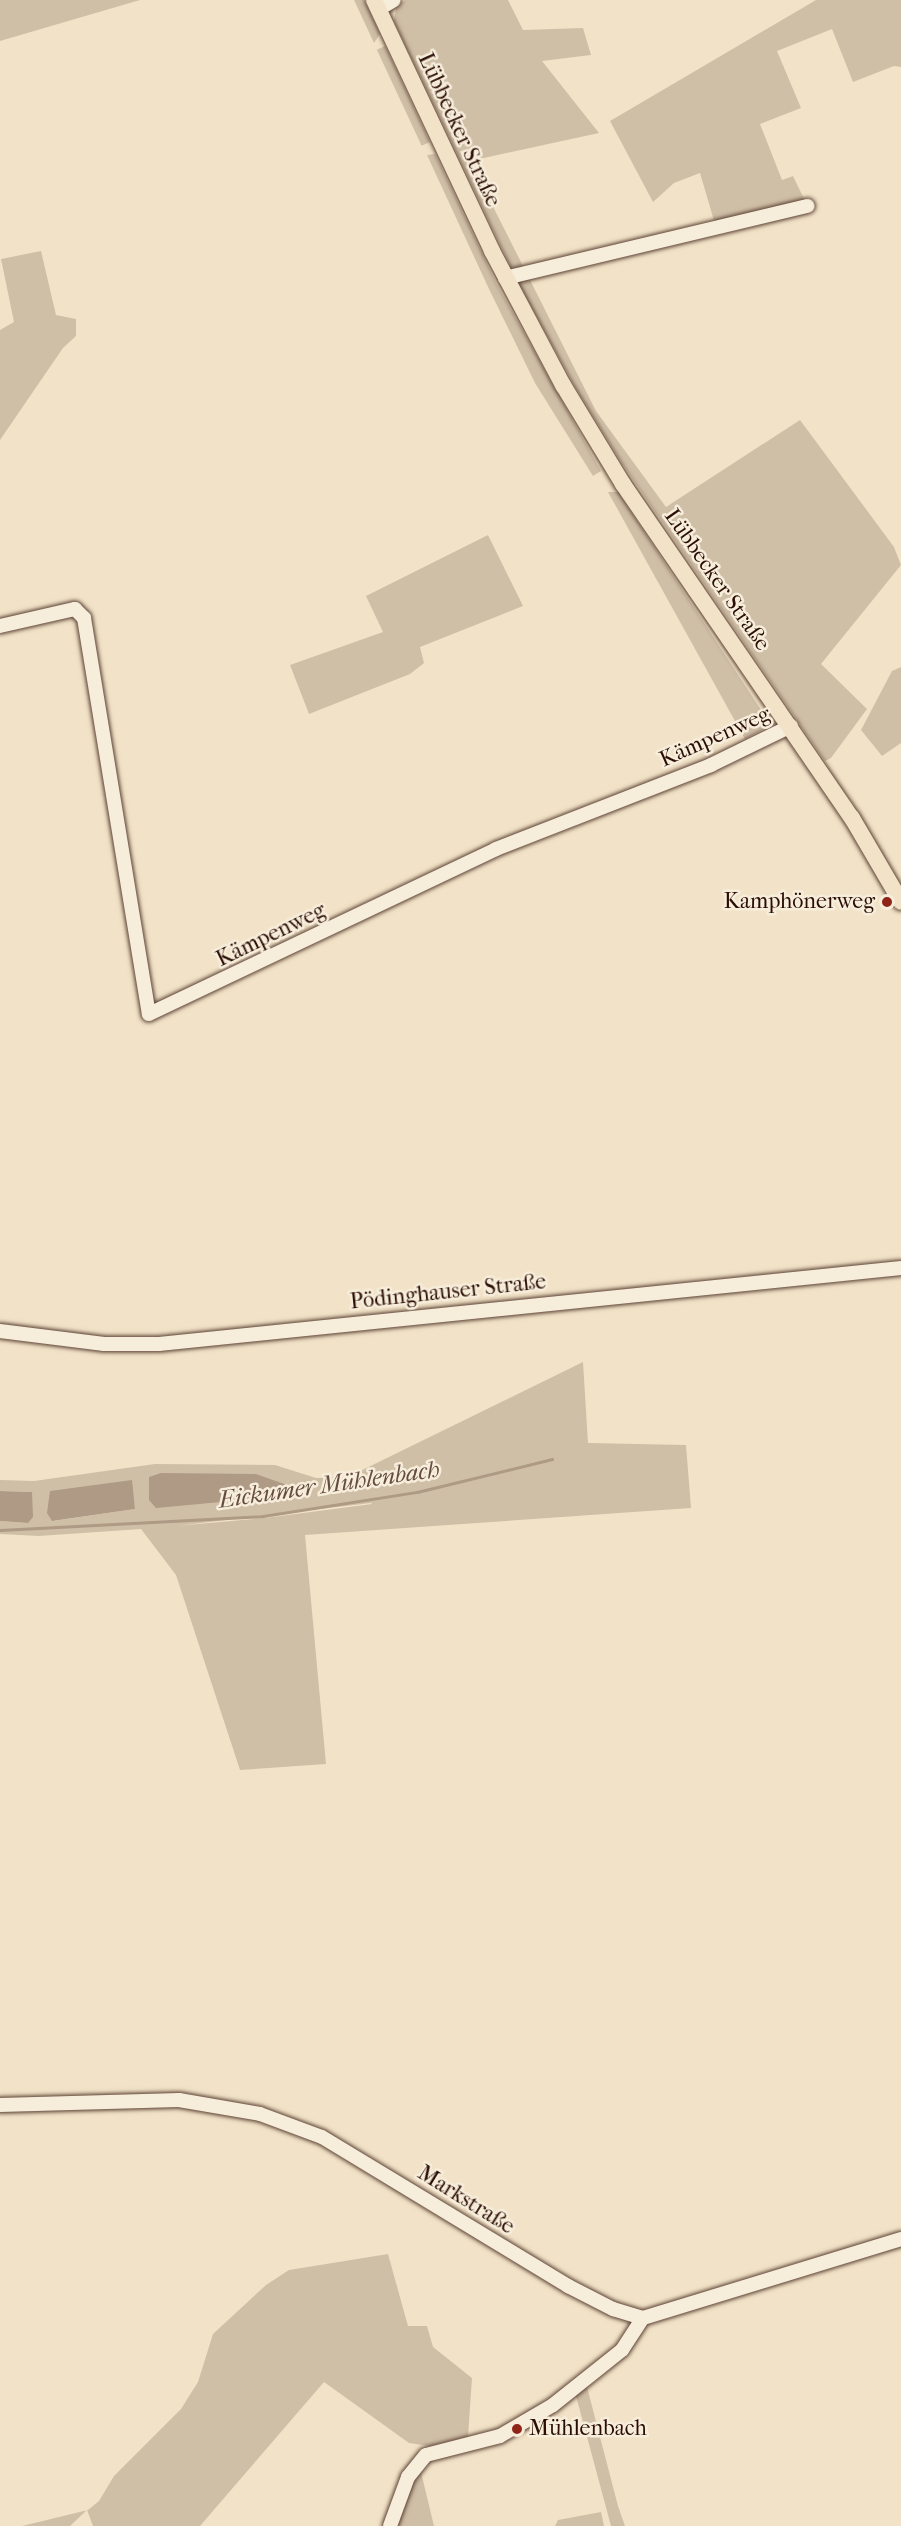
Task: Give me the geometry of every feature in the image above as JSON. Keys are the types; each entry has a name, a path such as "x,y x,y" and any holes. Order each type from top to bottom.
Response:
{"main road":[{"name":"Lübbecker Straße","path":"377,4 505,278 623,484 791,726 852,818 901,902"}],"street":[{"path":"377,4 394,0"},
{"path":"505,278 808,206"},
{"name":"Kämpenweg","path":"0,626 75,609 84,618 149,1014 496,849 711,765 791,726"},
{"name":"Pödinghauser Straße","path":"0,1331 104,1344 159,1344 901,1268"},
{"name":"Markstraße","path":"0,2105 179,2100 260,2114 322,2138 568,2286 613,2309 643,2318"},
{"path":"390,2526 408,2477 426,2455 500,2436 554,2405 622,2350 643,2318 901,2239"}],"shaded area":[{"path":"0,0 140,0 0,41"},
{"path":"354,0 364,0 380,34 374,43"},
{"path":"405,0 508,0 523,30 583,28 591,55 542,61 599,133 470,161 525,270 511,267 394,21 396,7"},
{"path":"816,0 901,0 901,67 894,66 853,82 832,29 777,51 801,108 760,124 782,180 793,176 806,203 715,224 700,173 674,183 653,202 610,121"},
{"path":"385,46 430,142 422,146 377,50"},
{"path":"435,154 496,283 601,471 593,476 535,383 427,155"},
{"path":"41,251 56,315 76,319 76,336 63,348 0,440 0,330 14,322 1,259"},
{"path":"528,276 596,411 666,507 800,420 894,547 901,565 821,664 867,709 831,758 825,761 622,463 576,388 520,286 520,281"},
{"path":"608,492 618,492 771,725 745,739"},
{"path":"488,535 523,606 420,647 424,663 410,674 309,714 290,665 383,632 366,596"},
{"path":"901,667 901,743 882,756 861,730 892,671"},
{"path":"583,1362 588,1443 686,1445 691,1508 305,1535 326,1764 240,1770 176,1575 141,1529 39,1536 0,1534 0,1521 27,1523 32,1492 0,1491 0,1480 34,1481 155,1464 275,1465 316,1478 348,1477","holes":["131,1480 135,1509 53,1521","371,1503 265,1518 176,1526"]},
{"path":"161,1473 256,1474 287,1485 276,1497 156,1508 149,1500 149,1477"},
{"path":"132,1480 135,1509 52,1521 47,1513 50,1491"},
{"path":"0,1491 32,1492 33,1517 28,1523 0,1521"},
{"path":"388,2254 408,2326 427,2326 433,2347 472,2378 468,2437 430,2446 409,2443 324,2382 200,2526 93,2526 87,2510 99,2501 114,2476 181,2409 198,2382 213,2334 266,2285 289,2270"},
{"path":"587,2387 625,2526 611,2526 576,2396"},
{"path":"420,2468 434,2526 394,2526 399,2513"},
{"path":"87,2510 70,2526 22,2526"},
{"path":"601,2512 604,2526 555,2526 558,2520"}],"waterway":[{"name":"Eickumer Mühlenbach","path":"0,1530 263,1516 417,1492 552,1459"}],"place":[{"name":"Kamphönerweg","path":"887,902"},
{"name":"Mühlenbach","path":"517,2429"}]}
